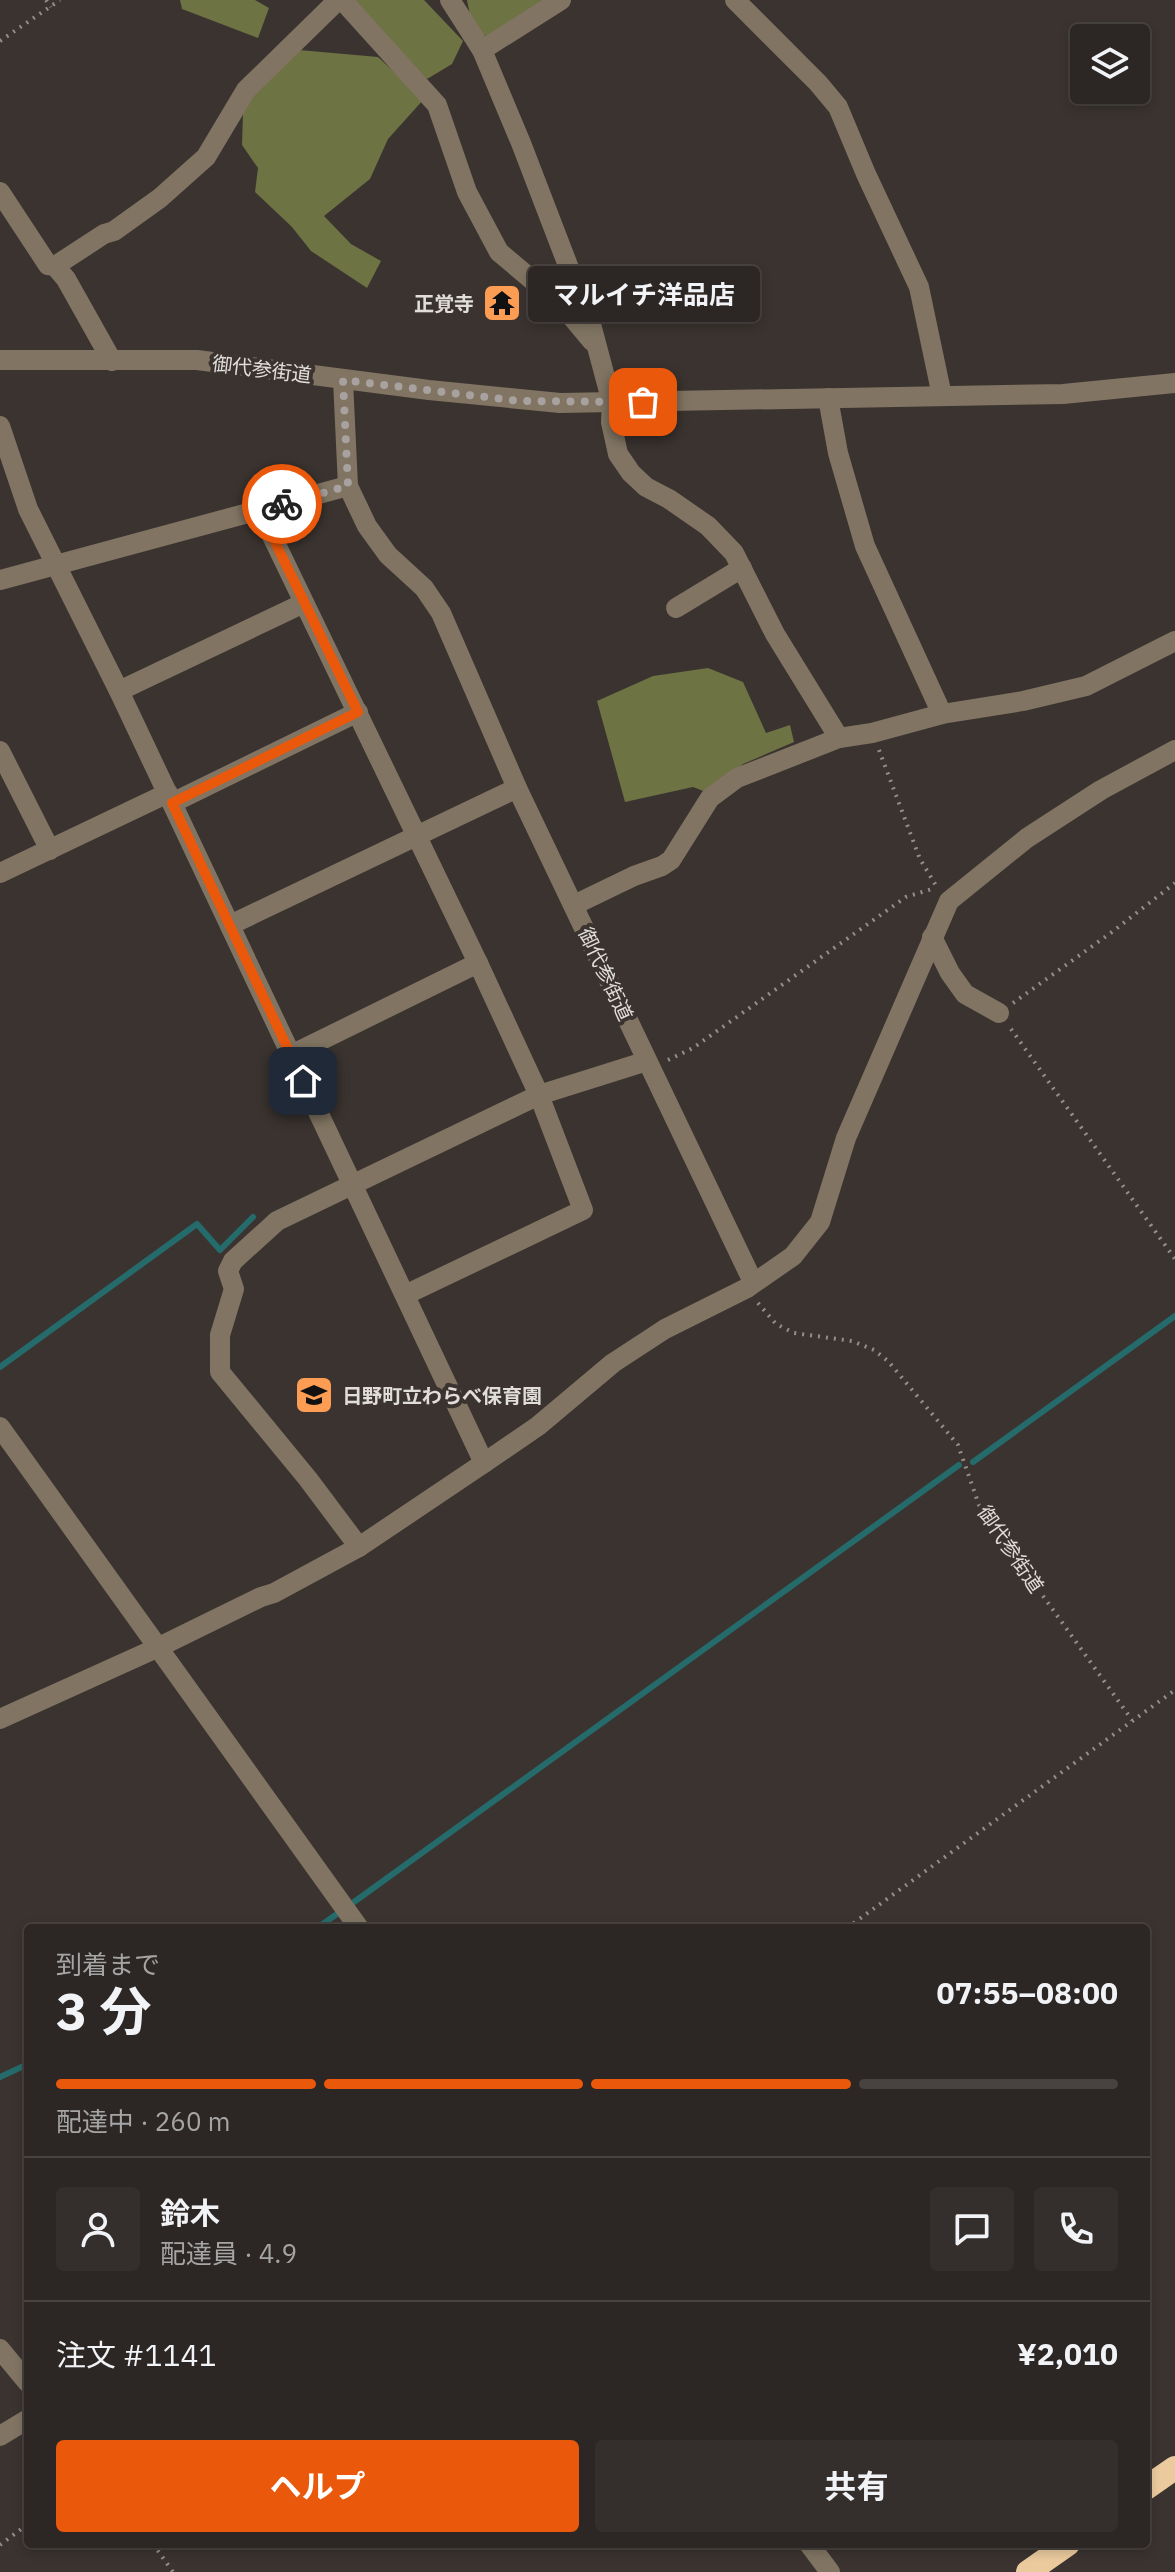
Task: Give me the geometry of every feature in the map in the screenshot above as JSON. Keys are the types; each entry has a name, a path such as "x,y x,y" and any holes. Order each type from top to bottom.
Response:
{"highway":[{"path":"1150,2485 1175,2468"},
{"path":"1028,2572 1062,2548"}],"street":[{"path":"450,0 482,50 599,350 612,403 611,422 618,454 646,487 708,526 734,553 775,634 839,738"},
{"path":"482,50 561,0"},
{"path":"735,0 838,107 919,287 942,396"},
{"path":"0,192 48,265 55,266 104,234 114,231 160,198 206,157 246,90 337,1 344,1 437,105 467,192 499,252 562,305 599,350"},
{"path":"55,266 66,279 112,361"},
{"name":"御代参街道","path":"0,360 197,360 343,380 348,486 367,526 388,555 424,588 441,613 517,788 750,1285"},
{"path":"343,380 519,401 612,403 1063,394 1175,383"},
{"path":"828,398 838,453 865,546 942,714"},
{"path":"0,426 28,509 119,691 484,1463"},
{"path":"0,580 348,486"},
{"path":"263,509 271,534 539,1095 583,1210 405,1295"},
{"path":"676,608 742,568"},
{"path":"119,691 304,603"},
{"path":"574,905 671,860 710,798 737,778 839,738 1086,686 1175,641"},
{"path":"0,873 358,712"},
{"path":"0,1719 274,1593 359,1547 538,1426 613,1363 665,1329 750,1285 793,1256 820,1222 846,1138 932,937 943,894 1101,790 1175,750"},
{"path":"0,751 50,850"},
{"path":"230,925 517,788"},
{"path":"932,937 950,973 965,994 999,1013"},
{"path":"291,1055 478,963"},
{"path":"359,1547 220,1372 220,1335 234,1289 228,1271 233,1261 277,1221 539,1095 647,1061"},
{"path":"0,1427 356,1924"},
{"path":"0,2349 24,2378"},
{"path":"0,2436 24,2421"},
{"path":"812,2548 830,2572"}],"path":[{"path":"46,0 51,7"},
{"path":"0,41 60,0"},
{"path":"647,1061 661,1063 693,1048 906,897 943,894 911,836 872,733"},
{"path":"1175,883 999,1013 1175,1259"},
{"name":"御代参街道","path":"750,1285 776,1324 794,1333 852,1341 874,1350 888,1361 958,1445 979,1505 1132,1720"},
{"path":"852,1924 1175,1690"},
{"path":"0,2545 24,2527"},
{"path":"156,2548 173,2572"}],"green space":[{"path":"180,0 255,0 269,8 258,38 182,9"},
{"path":"334,0 424,0 463,41 452,64 427,79"},
{"path":"467,0 562,0 488,38 472,25"},
{"path":"299,50 378,57 424,99 388,139 370,179 324,216 351,244 381,261 367,288 311,251 292,227 255,192 258,168 242,145 243,113 271,67"},
{"path":"708,668 743,682 766,733 790,725 794,742 743,764 711,794 693,787 625,802 597,701 653,676"}],"waterway":[{"path":"0,1367 197,1224 220,1250 253,1217"},
{"path":"973,1462 1175,1316"},
{"path":"354,1902 959,1465"},
{"path":"323,1924 337,1914"},
{"path":"0,2077 24,2066"}],"way so far":[{"path":"282,504 348,486 343,380 519,401 643,402"}],"place":[{"name":"正覚寺","path":"502,303"},
{"name":"マルイチ洋品店","path":"643,402"},
{"name":"日野町立わらべ保育園","path":"314,1395"}],"route":[{"path":"282,504 263,509 271,534 358,712 172,803 303,1081"}]}
